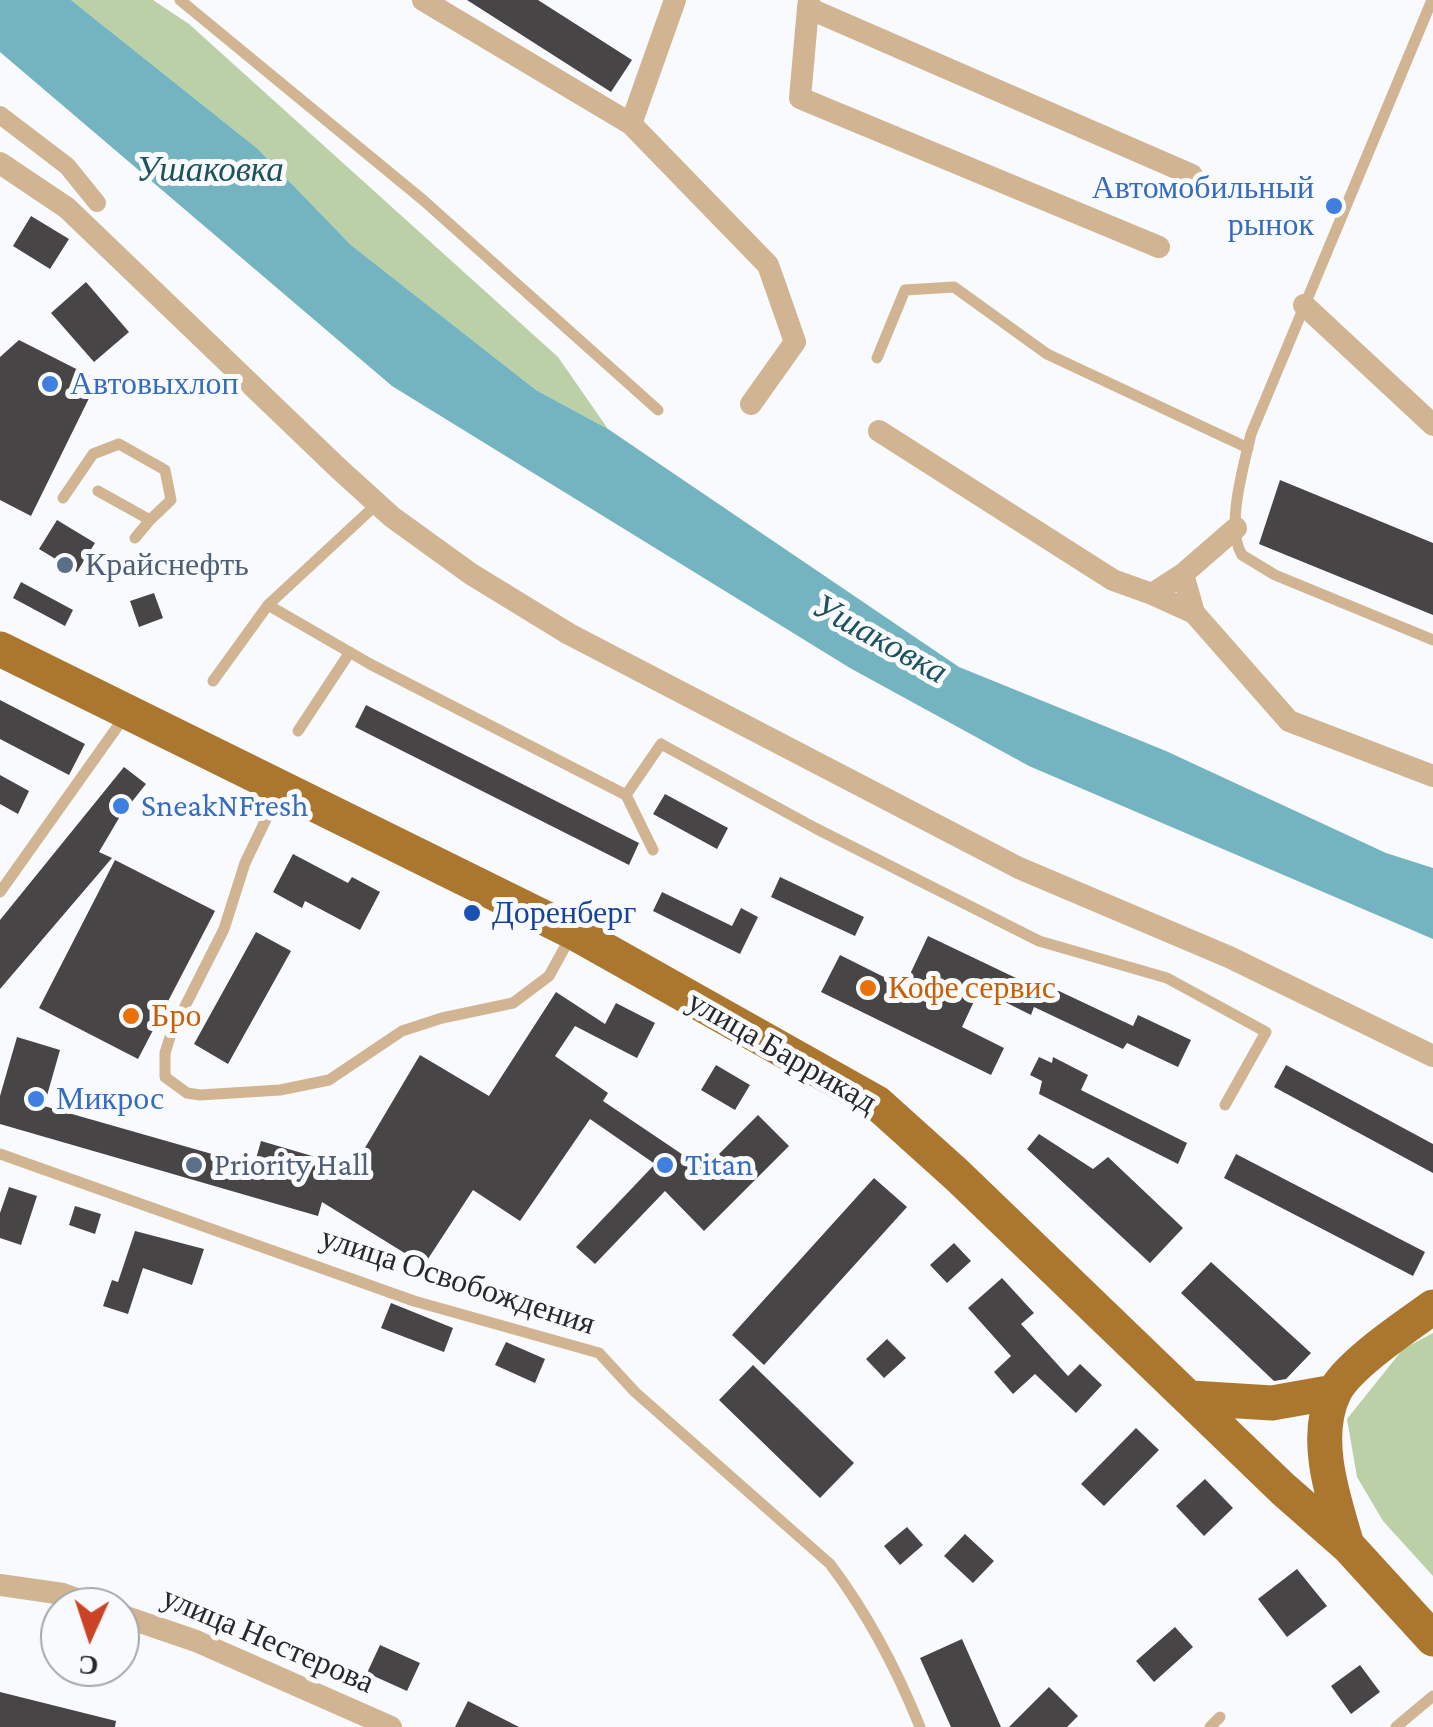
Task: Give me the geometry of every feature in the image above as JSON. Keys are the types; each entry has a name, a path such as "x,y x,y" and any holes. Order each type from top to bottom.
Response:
{"main road":[{"name":"улица Баррикад","path":"0,649 573,932 877,1104 1348,1546 1433,1639"},
{"path":"1348,1546 1334,1499 1326,1447 1334,1392 1350,1372 1433,1307"},
{"path":"1191,1398 1272,1402 1334,1392"}],"street":[{"path":"423,0 631,124 768,265 795,342 751,404"},
{"path":"631,124 675,0"},
{"path":"1160,247 800,98 808,4 1192,175"},
{"path":"0,116 67,166 97,203"},
{"path":"0,163 66,208 378,504 471,574 570,634 1019,868 1229,957 1433,1056"},
{"path":"1309,310 1433,425"},
{"path":"879,431 1113,580 1194,613 1290,721 1433,776"},
{"path":"1152,594 1184,574 1236,528"},
{"path":"1184,574 1194,613"},
{"path":"0,1585 40,1591"},
{"name":"улица Нестерова","path":"140,1621 196,1641 391,1727"}],"lane":[{"path":"180,0 423,200 658,410"},
{"path":"1432,0 1309,310 1248,448 1236,528 1242,556 1254,563 1433,640"},
{"path":"878,358 905,290 954,286 1047,354 1248,448"},
{"path":"63,498 92,454 119,444 164,470 171,500 136,538"},
{"path":"98,491 150,520"},
{"path":"213,681 268,604 378,504"},
{"path":"268,604 350,652 626,795 654,850"},
{"path":"298,730 350,652"},
{"path":"0,892 127,712"},
{"path":"626,795 661,744 815,828 1040,941 1168,978 1266,1032 1225,1105"},
{"path":"282,787 245,863 224,929 170,1034 165,1077 188,1093 235,1094 330,1080 402,1031 442,1018 513,1004 549,976 573,932"},
{"name":"улица Освобождения","path":"0,1154 414,1300 599,1353 635,1392 830,1564 848,1588 903,1686 920,1727"},
{"path":"1396,1727 1433,1696"},
{"path":"1210,1727 1220,1717"}],"green space":[{"path":"71,0 153,0 189,24 558,357 608,429 536,390 351,245 258,149"},
{"path":"1433,1333 1433,1576 1383,1521 1357,1477 1347,1419 1403,1349"}],"water":[{"name":"Ушаковка","path":"0,0 71,0 258,149 351,245 536,390 608,429 959,667 1166,751 1386,853 1433,868 1433,939 1029,766 850,668 392,386 0,52"}],"building":[{"path":"467,0 538,0 632,60 611,92"},
{"path":"31,216 69,239 50,269 13,246"},
{"path":"86,282 129,332 94,362 51,313"},
{"path":"19,340 98,380 31,516 0,500 0,357"},
{"path":"1280,480 1433,543 1433,615 1259,544"},
{"path":"57,520 95,543 77,572 39,549"},
{"path":"21,582 73,610 65,626 13,598"},
{"path":"154,593 163,618 139,627 130,601"},
{"path":"0,700 85,744 69,775 0,739"},
{"path":"366,705 639,843 629,865 355,727"},
{"path":"124,767 146,784 99,852 112,858 0,989 0,920"},
{"path":"0,775 29,791 18,814 0,804"},
{"path":"665,794 728,828 717,849 653,814"},
{"path":"293,854 348,883 352,877 380,892 360,930 305,901 302,908 273,892"},
{"path":"115,860 215,911 138,1059 39,1008"},
{"path":"780,877 864,917 855,936 771,897"},
{"path":"662,892 732,926 741,908 758,917 740,954 653,911"},
{"path":"256,932 291,951 228,1064 194,1044"},
{"path":"928,936 1039,989 1042,983 1133,1026 1138,1015 1191,1040 1178,1067 1127,1043 1123,1049 1034,1007 1031,1015 1003,1001 999,1008 976,997 962,1027 1004,1048 991,1075 821,992 840,955 904,987"},
{"path":"556,992 605,1024 616,1003 655,1023 637,1058 575,1026 555,1056 608,1093 603,1101 704,1169 758,1115 789,1146 704,1231 665,1191 595,1264 576,1247 655,1164 590,1119 520,1221 473,1190 424,1265 322,1202 318,1216 0,1124 0,1096 17,1037 60,1050 44,1106 254,1166 261,1141 353,1168 420,1055 489,1096"},
{"path":"1039,1057 1052,1063 1053,1057 1088,1075 1081,1090 1187,1143 1178,1164 1039,1094 1042,1081 1030,1075"},
{"path":"716,1065 750,1085 735,1110 701,1090"},
{"path":"1286,1065 1433,1144 1433,1173 1274,1087"},
{"path":"1039,1134 1093,1169 1108,1157 1183,1228 1150,1263 1027,1149"},
{"path":"1236,1154 1425,1252 1413,1276 1224,1178"},
{"path":"874,1178 907,1207 764,1365 732,1335"},
{"path":"9,1187 37,1196 21,1245 0,1238 0,1213"},
{"path":"75,1206 101,1214 95,1234 69,1225"},
{"path":"135,1231 204,1249 192,1285 143,1268 128,1314 103,1306 112,1280 118,1282"},
{"path":"954,1243 971,1261 947,1283 930,1265"},
{"path":"1211,1262 1311,1353 1286,1379 1274,1381 1181,1293"},
{"path":"1002,1278 1034,1313 1021,1324 1068,1376 1080,1364 1102,1385 1076,1413 1035,1374 1013,1394 994,1372 1011,1356 968,1308"},
{"path":"391,1303 453,1328 444,1352 381,1328"},
{"path":"887,1339 906,1358 884,1378 866,1359"},
{"path":"506,1342 545,1359 535,1383 495,1365"},
{"path":"753,1365 854,1463 820,1498 719,1400"},
{"path":"1136,1428 1159,1450 1104,1506 1081,1484"},
{"path":"1205,1479 1233,1508 1204,1536 1176,1506"},
{"path":"907,1527 923,1545 900,1565 884,1546"},
{"path":"965,1534 994,1561 973,1583 944,1556"},
{"path":"1297,1569 1327,1606 1287,1637 1258,1599"},
{"path":"1175,1627 1193,1647 1154,1682 1136,1661"},
{"path":"962,1639 1001,1727 951,1727 920,1658"},
{"path":"380,1645 420,1663 407,1691 367,1673"},
{"path":"1360,1665 1380,1692 1351,1714 1331,1686"},
{"path":"1049,1687 1078,1716 1067,1727 1009,1727"},
{"path":"0,1692 116,1721 115,1727 0,1727"},
{"path":"468,1701 519,1727 455,1727"}],"place":[{"name":"Автомобильный рынок","path":"1334,206"},
{"name":"Автовыхлоп","path":"50,384"},
{"name":"Крайснефть","path":"65,565"},
{"name":"SneakNFresh","path":"121,806"},
{"name":"Доренберг","path":"472,913"},
{"name":"Кофе сервис","path":"868,988"},
{"name":"Бро","path":"131,1016"},
{"name":"Микрос","path":"36,1099"},
{"name":"Priority Hall","path":"194,1165"},
{"name":"Titan","path":"665,1165"}]}
